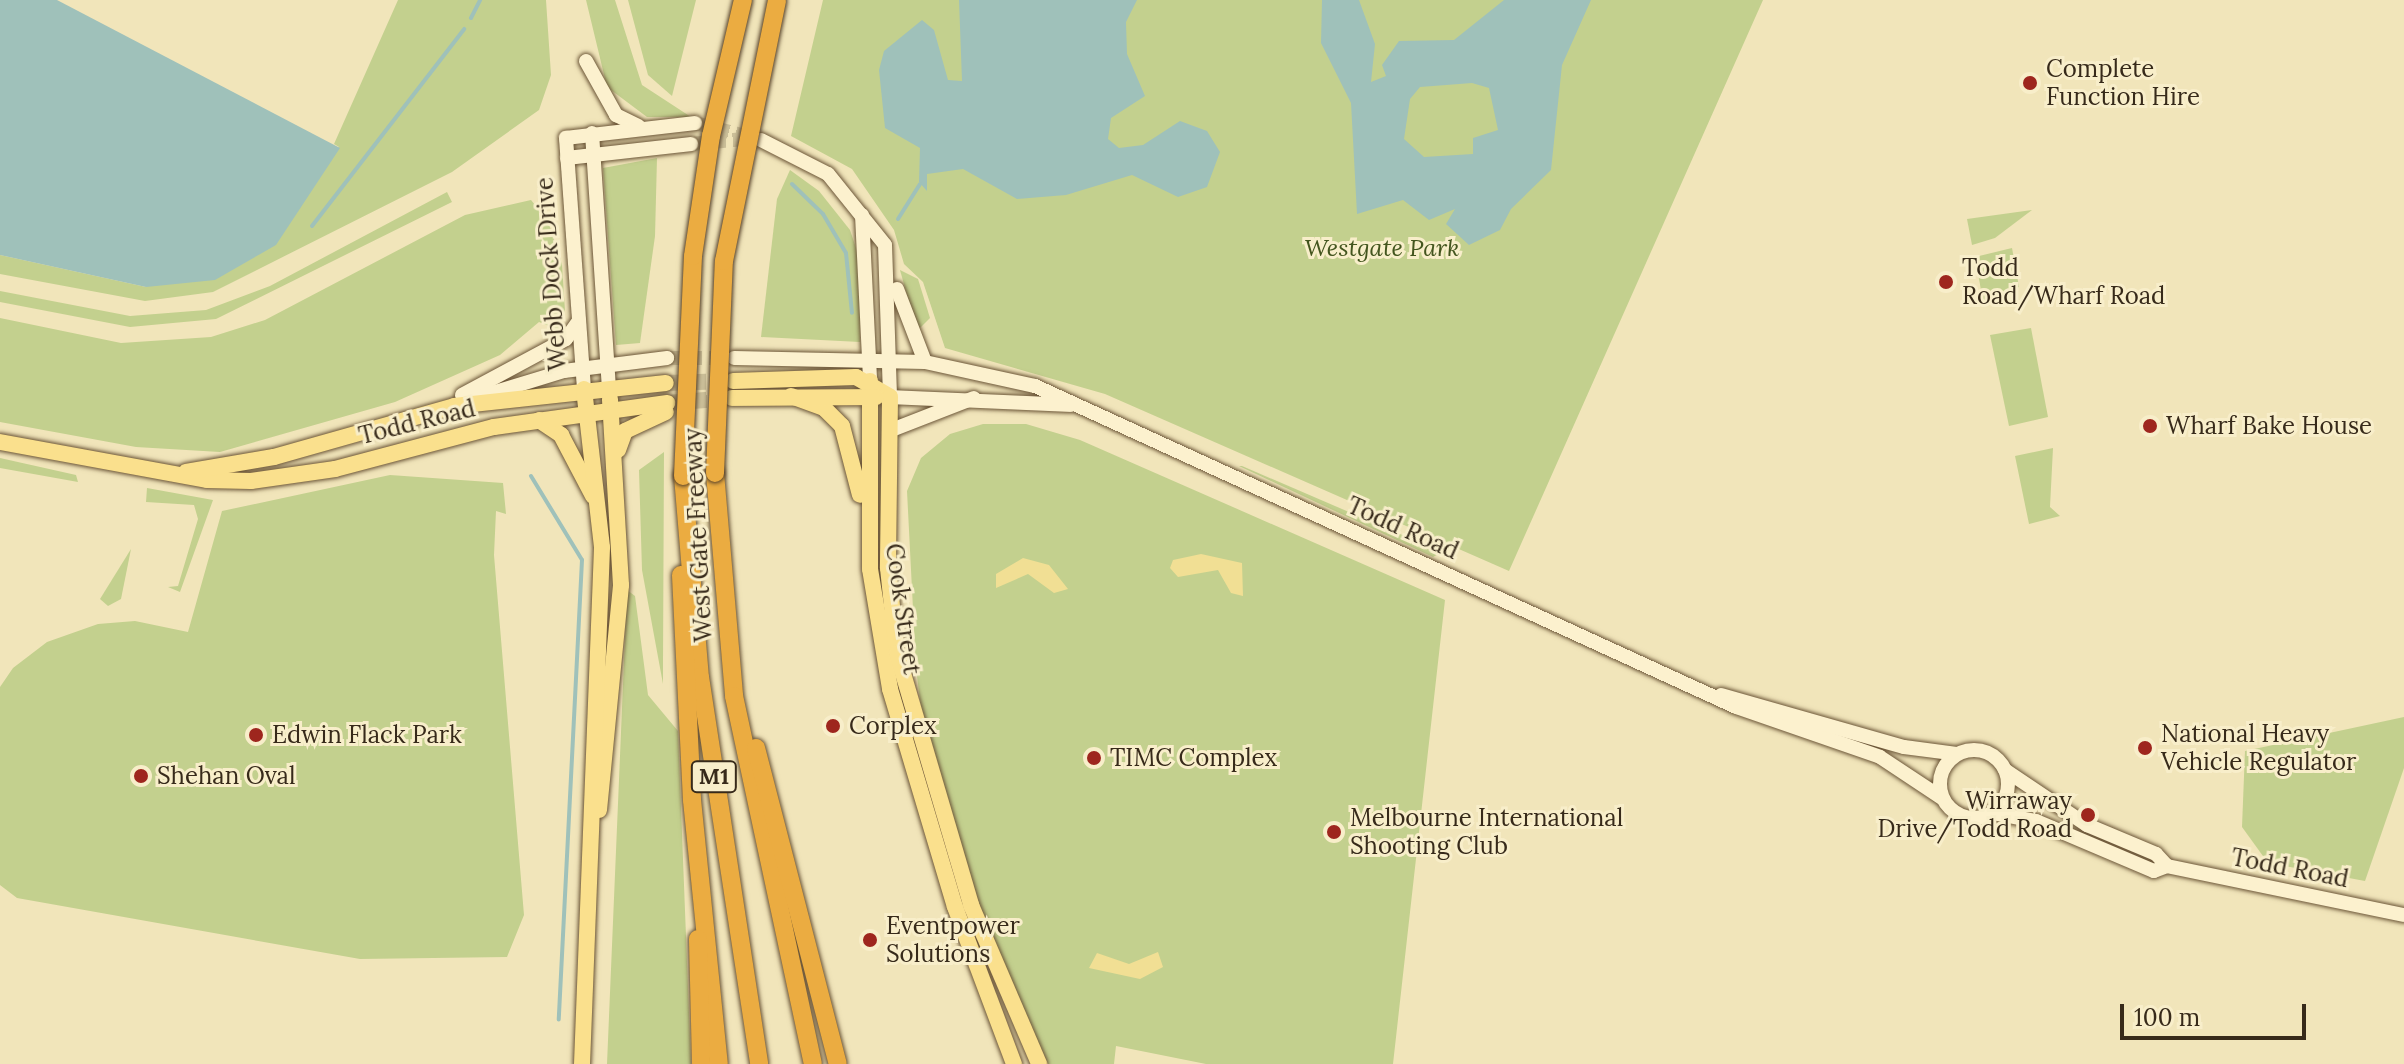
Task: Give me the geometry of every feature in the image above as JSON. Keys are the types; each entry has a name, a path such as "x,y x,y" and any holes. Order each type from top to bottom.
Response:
{"highway":[{"name":"West Gate Freeway","path":"743,0 700,197 683,374 683,482 705,718 759,1064"},
{"name":"West Gate Freeway","path":"777,0 728,231 715,473 740,727 813,1064"},
{"path":"683,482 679,633 699,887 719,1064"},
{"path":"740,727 758,752 838,1064"},
{"path":"699,887 701,1064"},
{"path":"785,931 828,1064"}],"main road":[{"path":"586,61 616,115 643,127"},
{"path":"567,158 566,138 695,123"},
{"name":"Webb Dock Drive","path":"592,133 606,364 616,455 619,627 608,770 594,826"},
{"path":"761,140 812,162 881,238 925,362"},
{"name":"Webb Dock Drive","path":"600,525 577,323 567,158 691,144"},
{"path":"862,215 869,389"},
{"path":"890,397 891,265"},
{"path":"434,411 561,342 577,323"},
{"name":"Todd Road","path":"181,473 274,457 582,368 667,358"},
{"name":"Todd Road","path":"734,358 925,362 1010,378 1717,694 1880,757 1942,798"},
{"name":"Todd Road","path":"454,406 609,386 666,383"},
{"name":"Todd Road","path":"869,389 791,396 733,390 869,389 890,397 974,398 1071,405"},
{"name":"Cook Street","path":"869,389 868,540 875,619 906,751 1014,1064"},
{"path":"791,396 826,410 847,435 868,540"},
{"name":"Cook Street","path":"890,397 889,585 900,667 971,905 1039,1064"},
{"path":"889,431 974,398"},
{"name":"Todd Road","path":"0,442 220,482 288,477 538,420 611,408 666,408 625,431 616,455"},
{"path":"538,420 561,435 590,487 600,525 594,826 582,1064"},
{"name":"Todd Road","path":"1717,694 1904,747 1957,754"},
{"path":"1985,751 2005,770 2008,790 1993,813 1964,817 1942,798 1941,773 1957,754 1985,751"},
{"name":"Todd Road","path":"2005,770 2087,825 2156,854 2167,866"},
{"name":"Todd Road","path":"1993,813 2036,821 2154,871 2167,866 2404,915"}],"green space":[{"path":"398,0 546,0 551,75 539,110 452,172 213,292 145,301 0,274 0,255 146,287 339,147 334,144"},
{"path":"586,0 615,0 642,85 691,117 647,117 607,87"},
{"path":"628,0 696,0 672,96 648,75"},
{"name":"Westgate Park","path":"823,0 1763,0 1509,571 1105,394 945,348 923,282 904,264 894,230 852,169 791,136"},
{"path":"657,158 655,236 640,343 616,345 603,168"},
{"path":"790,170 819,191 850,230 860,260 860,342 761,337 777,199"},
{"path":"447,192 452,202 216,319 130,327 0,302 0,291 130,316 206,310 270,286"},
{"path":"531,200 548,221 562,264 565,311 559,330 539,322 500,355 395,402 220,452 136,447 0,422 0,318 121,343 211,337 265,320 465,215"},
{"path":"2032,210 1995,238 1972,245 1967,219"},
{"path":"2012,248 2019,287 1983,301 1975,257"},
{"path":"900,270 918,279 930,318 917,331"},
{"path":"2031,328 2048,417 2009,426 1990,335"},
{"name":"TIMC Complex","path":"983,424 1026,424 1080,440 1445,600 1393,1064 1206,1064 1116,1046 1114,1064 1048,1064 967,889 923,724 916,668 907,491 921,458 950,434"},
{"path":"2053,448 2050,507 2060,516 2029,524 2015,456"},
{"path":"664,452 663,684 642,570 639,470"},
{"path":"0,458 76,475 78,482 0,468"},
{"path":"1239,466 1242,466 1442,552 1433,557"},
{"name":"Edwin Flack Park","path":"390,475 503,483 506,514 496,511 494,555 524,915 507,957 360,959 17,898 0,885 0,687 13,668 47,642 98,624 135,621 188,632 222,511"},
{"path":"147,488 213,500 180,592 168,587 178,586 198,519 194,505 146,502"},
{"path":"131,549 121,599 108,606 100,599"},
{"path":"627,590 635,596 648,695 678,731 691,1064 607,1064"},
{"path":"2404,717 2404,768 2365,881 2268,863 2242,827 2245,751"}],"sand":[{"path":"1201,554 1242,563 1243,596 1231,593 1218,570 1178,577 1170,568 1173,560"},
{"path":"1023,558 1049,565 1068,589 1054,593 1028,574 996,588 996,574"},
{"path":"1158,952 1163,967 1140,979 1089,968 1097,953 1129,964"}],"water":[{"path":"0,0 57,0 340,148 276,245 215,280 146,287 0,255"},
{"path":"959,0 1137,0 1126,22 1127,54 1145,96 1111,118 1108,139 1119,148 1143,145 1180,121 1207,131 1220,152 1207,187 1178,197 1132,175 1066,195 1017,199 963,169 927,174 927,191 919,182 920,148 885,128 879,70 884,51 922,20 934,30 948,80 962,81"},
{"path":"1322,0 1359,0 1375,44 1371,82 1386,76 1382,65 1399,41 1454,40 1504,0 1591,0 1562,65 1551,170 1511,209 1500,230 1469,245 1446,224 1455,209 1429,220 1403,200 1357,214 1351,103 1321,43","holes":["1472,83 1489,88 1498,130 1473,138 1473,154 1424,157 1404,139 1410,99 1420,87"]}],"waterway":[{"path":"471,18 480,0"},
{"path":"312,226 464,29"},
{"path":"792,184 823,214 846,253 852,313"},
{"path":"898,219 920,184"},
{"path":"531,476 582,560 559,1019"}],"tunnel":[{"path":"695,123 757,139"},
{"path":"691,144 744,139"},
{"path":"667,358 730,358"},
{"path":"666,383 729,381"},
{"path":"667,403 731,398"}],"place":[{"name":"Complete Function Hire","path":"2030,83"},
{"name":"Todd Road/Wharf Road","path":"1946,282"},
{"name":"Wharf Bake House","path":"2150,426"},
{"name":"Corplex","path":"833,726"},
{"name":"Edwin Flack Park","path":"256,735"},
{"name":"National Heavy Vehicle Regulator","path":"2145,748"},
{"name":"TIMC Complex","path":"1094,758"},
{"name":"Shehan Oval","path":"141,776"},
{"name":"Wirraway Drive/Todd Road","path":"2088,815"},
{"name":"Melbourne International Shooting Club","path":"1334,832"},
{"name":"Eventpower Solutions","path":"870,940"}]}
